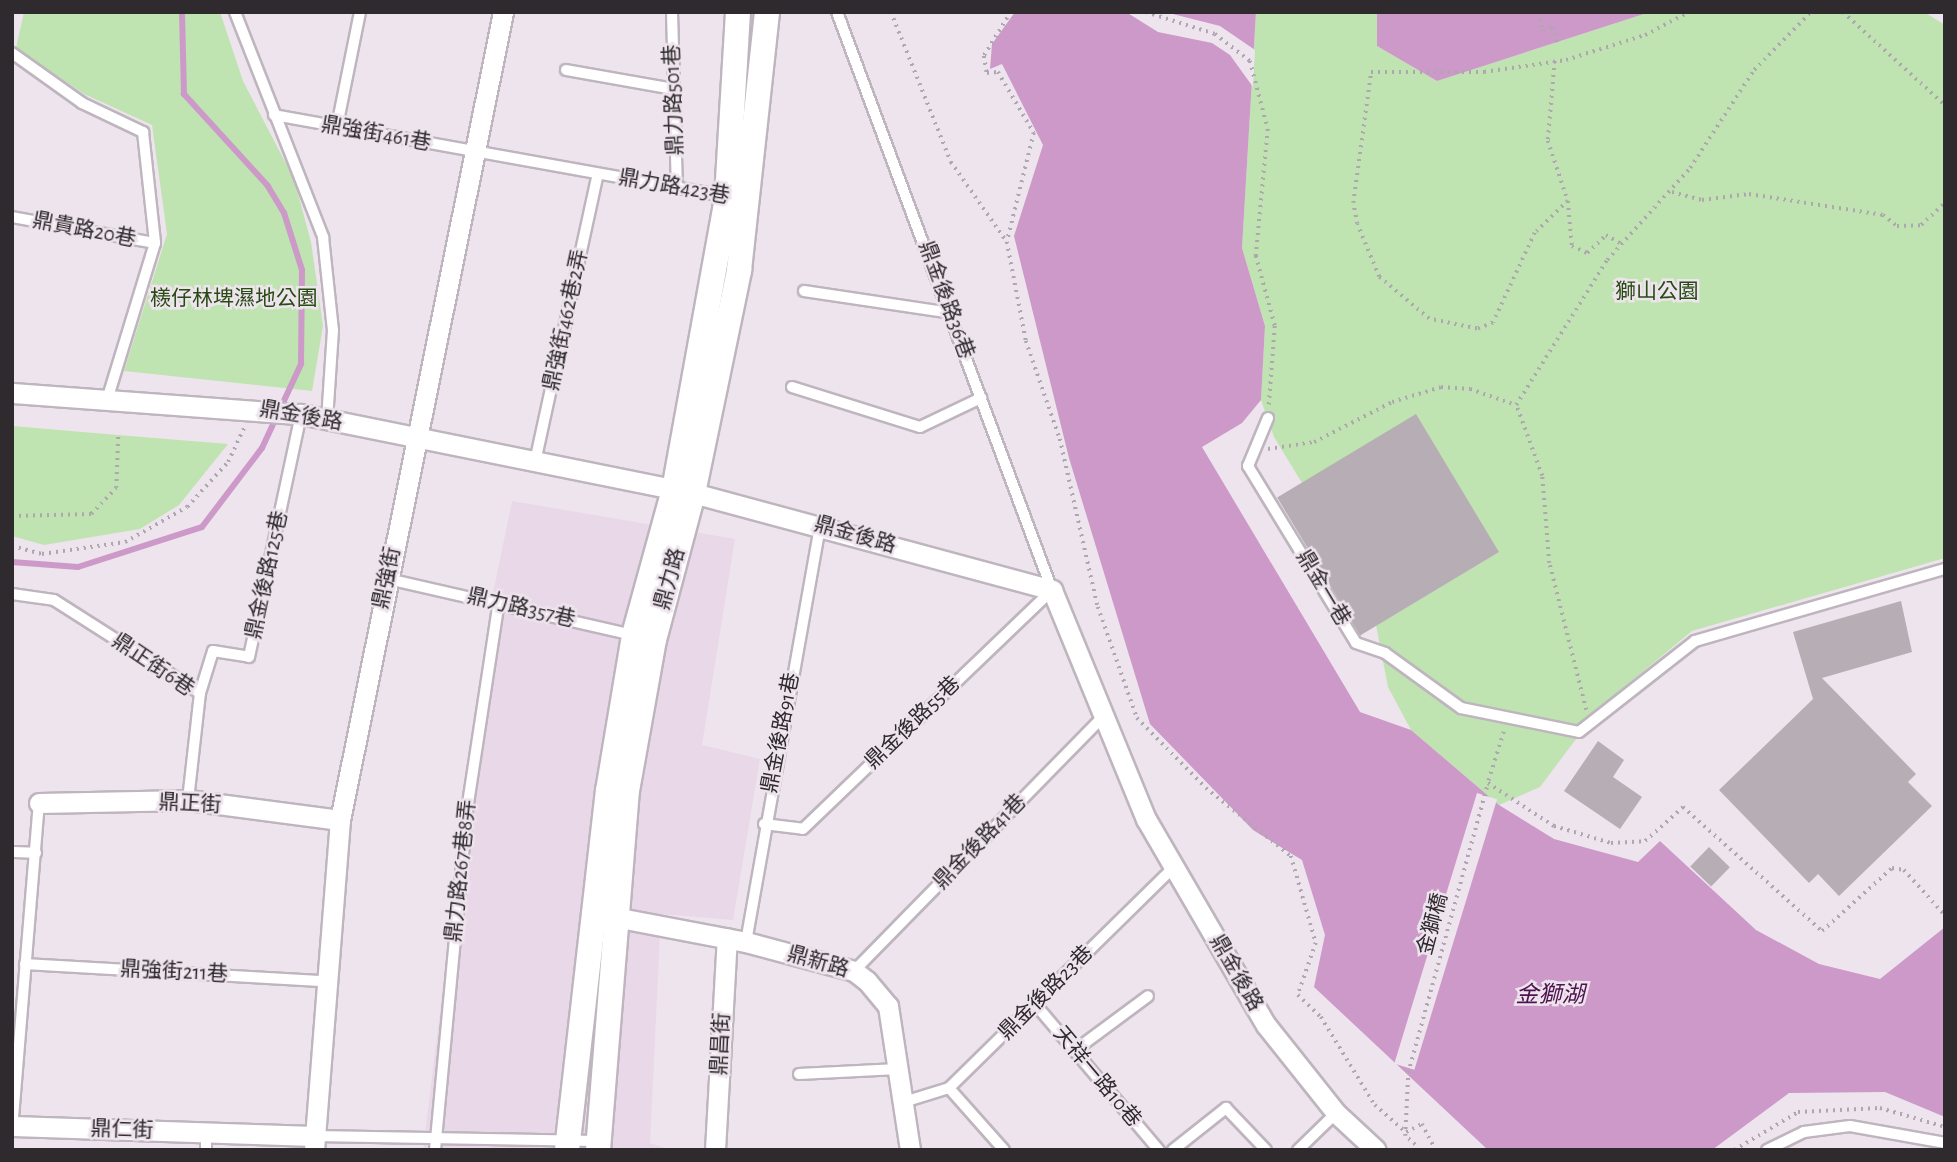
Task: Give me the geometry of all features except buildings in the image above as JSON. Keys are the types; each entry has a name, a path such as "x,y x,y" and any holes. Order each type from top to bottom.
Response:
{"street":[{"name":"鼎強街","path":"314,1143 324,981 340,820 416,438 479,152 503,12"},
{"name":"鼎力路","path":"738,12 738,198"},
{"name":"鼎力路","path":"568,1145 604,915 627,791 644,638 683,492 738,198 767,12"},
{"name":"鼎金後路","path":"12,393 254,407 301,414 534,466 683,492 821,524 1052,590 1106,713 1146,819 1266,1025 1336,1113 1377,1150"},
{"name":"鼎正街","path":"39,803 188,800 340,820"},
{"name":"鼎力路","path":"598,1146 604,915"},
{"name":"鼎新路","path":"604,915 737,940 854,971 888,1006 907,1101 910,1150"},
{"name":"鼎昌街","path":"715,1150 737,940"},
{"name":"鼎仁街","path":"12,1127 206,1141 314,1143"}],"lane":[{"path":"235,12 323,237 333,330 327,420"},
{"path":"337,126 360,12"},
{"name":"鼎力路501巷","path":"672,12 677,189"},
{"name":"鼎金後路36巷","path":"837,12 952,313 1052,590"},
{"path":"12,53 82,103 143,132 155,243 108,397"},
{"path":"566,70 674,89"},
{"name":"鼎強街461巷","path":"274,115 598,174"},
{"name":"鼎力路423巷","path":"598,174 738,198"},
{"name":"鼎強街462巷2弄","path":"534,466 598,174"},
{"name":"鼎貴路20巷","path":"12,217 155,243"},
{"path":"804,291 952,313"},
{"path":"792,387 920,427 981,398"},
{"name":"鼎金後路125巷","path":"200,694 213,651 249,657 301,414"},
{"name":"鼎金一巷","path":"1268,418 1248,466 1356,643 1385,653 1461,708 1579,732 1587,726"},
{"name":"鼎金後路91巷","path":"737,940 764,824 821,524"},
{"path":"1587,726 1695,641 1945,569"},
{"name":"鼎力路357巷","path":"387,579 499,602 644,638"},
{"name":"鼎金後路55巷","path":"764,824 803,829 1052,590"},
{"name":"鼎正街6巷","path":"12,594 54,600 200,694 188,800"},
{"name":"鼎力路267巷8弄","path":"435,1145 467,810 499,602"},
{"name":"鼎金後路41巷","path":"854,971 1106,713"},
{"path":"12,1127 39,803"},
{"path":"12,852 36,852"},
{"name":"鼎金後路23巷","path":"907,1101 949,1088 1174,867"},
{"name":"鼎強街211巷","path":"25,964 324,981"},
{"path":"1074,1051 1148,996"},
{"name":"天祥一路10巷","path":"1035,1004 1159,1150"},
{"path":"799,1074 902,1069"},
{"path":"949,1088 1004,1150"},
{"path":"1173,1150 1226,1108 1266,1150"},
{"path":"1298,1150 1336,1113"},
{"path":"1767,1150 1804,1132 1850,1126 1945,1143"},
{"path":"314,1143 598,1146"}],"path":[{"path":"891,12 951,162 1007,242 1026,341 1060,439 1098,607 1137,718 1206,788 1291,856 1316,943 1298,996 1321,1017 1375,1105 1406,1132 1415,1145"},
{"path":"1007,242 1034,133 998,72 987,73 984,56 1011,12"},
{"path":"1146,12 1215,34 1250,61 1268,129 1256,256 1275,326 1268,418"},
{"path":"1538,12 1543,31 1553,27 1558,45"},
{"path":"1568,201 1535,233 1493,323 1477,329 1429,319 1379,277 1353,203 1371,72 1484,72 1555,61 1645,35 1689,12"},
{"path":"1516,405 1623,245 1672,192 1754,70 1811,12"},
{"path":"1843,12 1945,105"},
{"path":"1555,61 1548,141 1568,201 1572,246 1587,253 1606,235 1623,245"},
{"path":"1672,192 1702,200 1749,194 1883,215 1897,226 1921,225 1945,203"},
{"path":"1255,448 1314,442 1392,402 1441,387 1470,389 1516,405"},
{"path":"1516,405 1542,476 1549,563 1563,637 1586,700 1587,726"},
{"path":"12,546 42,554 125,542 177,513 228,461 254,407"},
{"path":"12,516 91,514 116,488 118,435"},
{"name":"金獅橋","path":"1406,1132 1408,1073 1508,718"},
{"path":"1488,783 1554,827 1611,843 1645,841 1683,807 1822,931 1892,868 1904,870 1945,915"},
{"path":"1406,1132 1422,1124 1436,1150"}],"shaded area":[{"path":"512,501 735,539 702,745 760,759 733,920 661,914 650,1143 671,1150 423,1150 490,608"}],"green space":[{"name":"檨仔林埤濕地公園","path":"24,12 220,12 243,81 294,179 311,242 323,326 312,391 124,371 167,234 152,125 84,94 16,48"},
{"name":"獅山公園","path":"1256,12 1377,12 1377,46 1437,81 1650,12 1924,12 1945,25 1945,558 1692,631 1600,707 1540,787 1499,805 1411,730 1388,687 1376,625 1498,552 1416,415 1302,483 1274,437 1261,400 1265,326 1242,248"},
{"path":"12,426 228,444 179,505 140,529 44,545 12,536"}],"water":[{"name":"金獅湖","path":"1015,12 1256,12 1242,248 1265,326 1261,400 1242,423 1202,447 1360,712 1411,730 1499,805 1554,839 1638,862 1660,841 1756,930 1819,964 1880,979 1945,927 1945,1117 1885,1092 1789,1093 1712,1150 1488,1150 1314,987 1325,935 1302,860 1253,830 1150,724 1069,458 1014,236 1043,145 1002,64 990,69 992,44"},
{"path":"1377,12 1650,12 1437,81 1377,46"}],"pier":[{"path":"1126,12 1165,12 1220,26 1255,50 1253,87 1230,55 1212,43 1158,32"},
{"path":"1477,793 1497,799 1414,1070 1394,1064"}],"waterway":[{"path":"12,562 78,567 202,527 262,448 301,364 302,270 284,213 268,186 184,94 182,12"}]}
